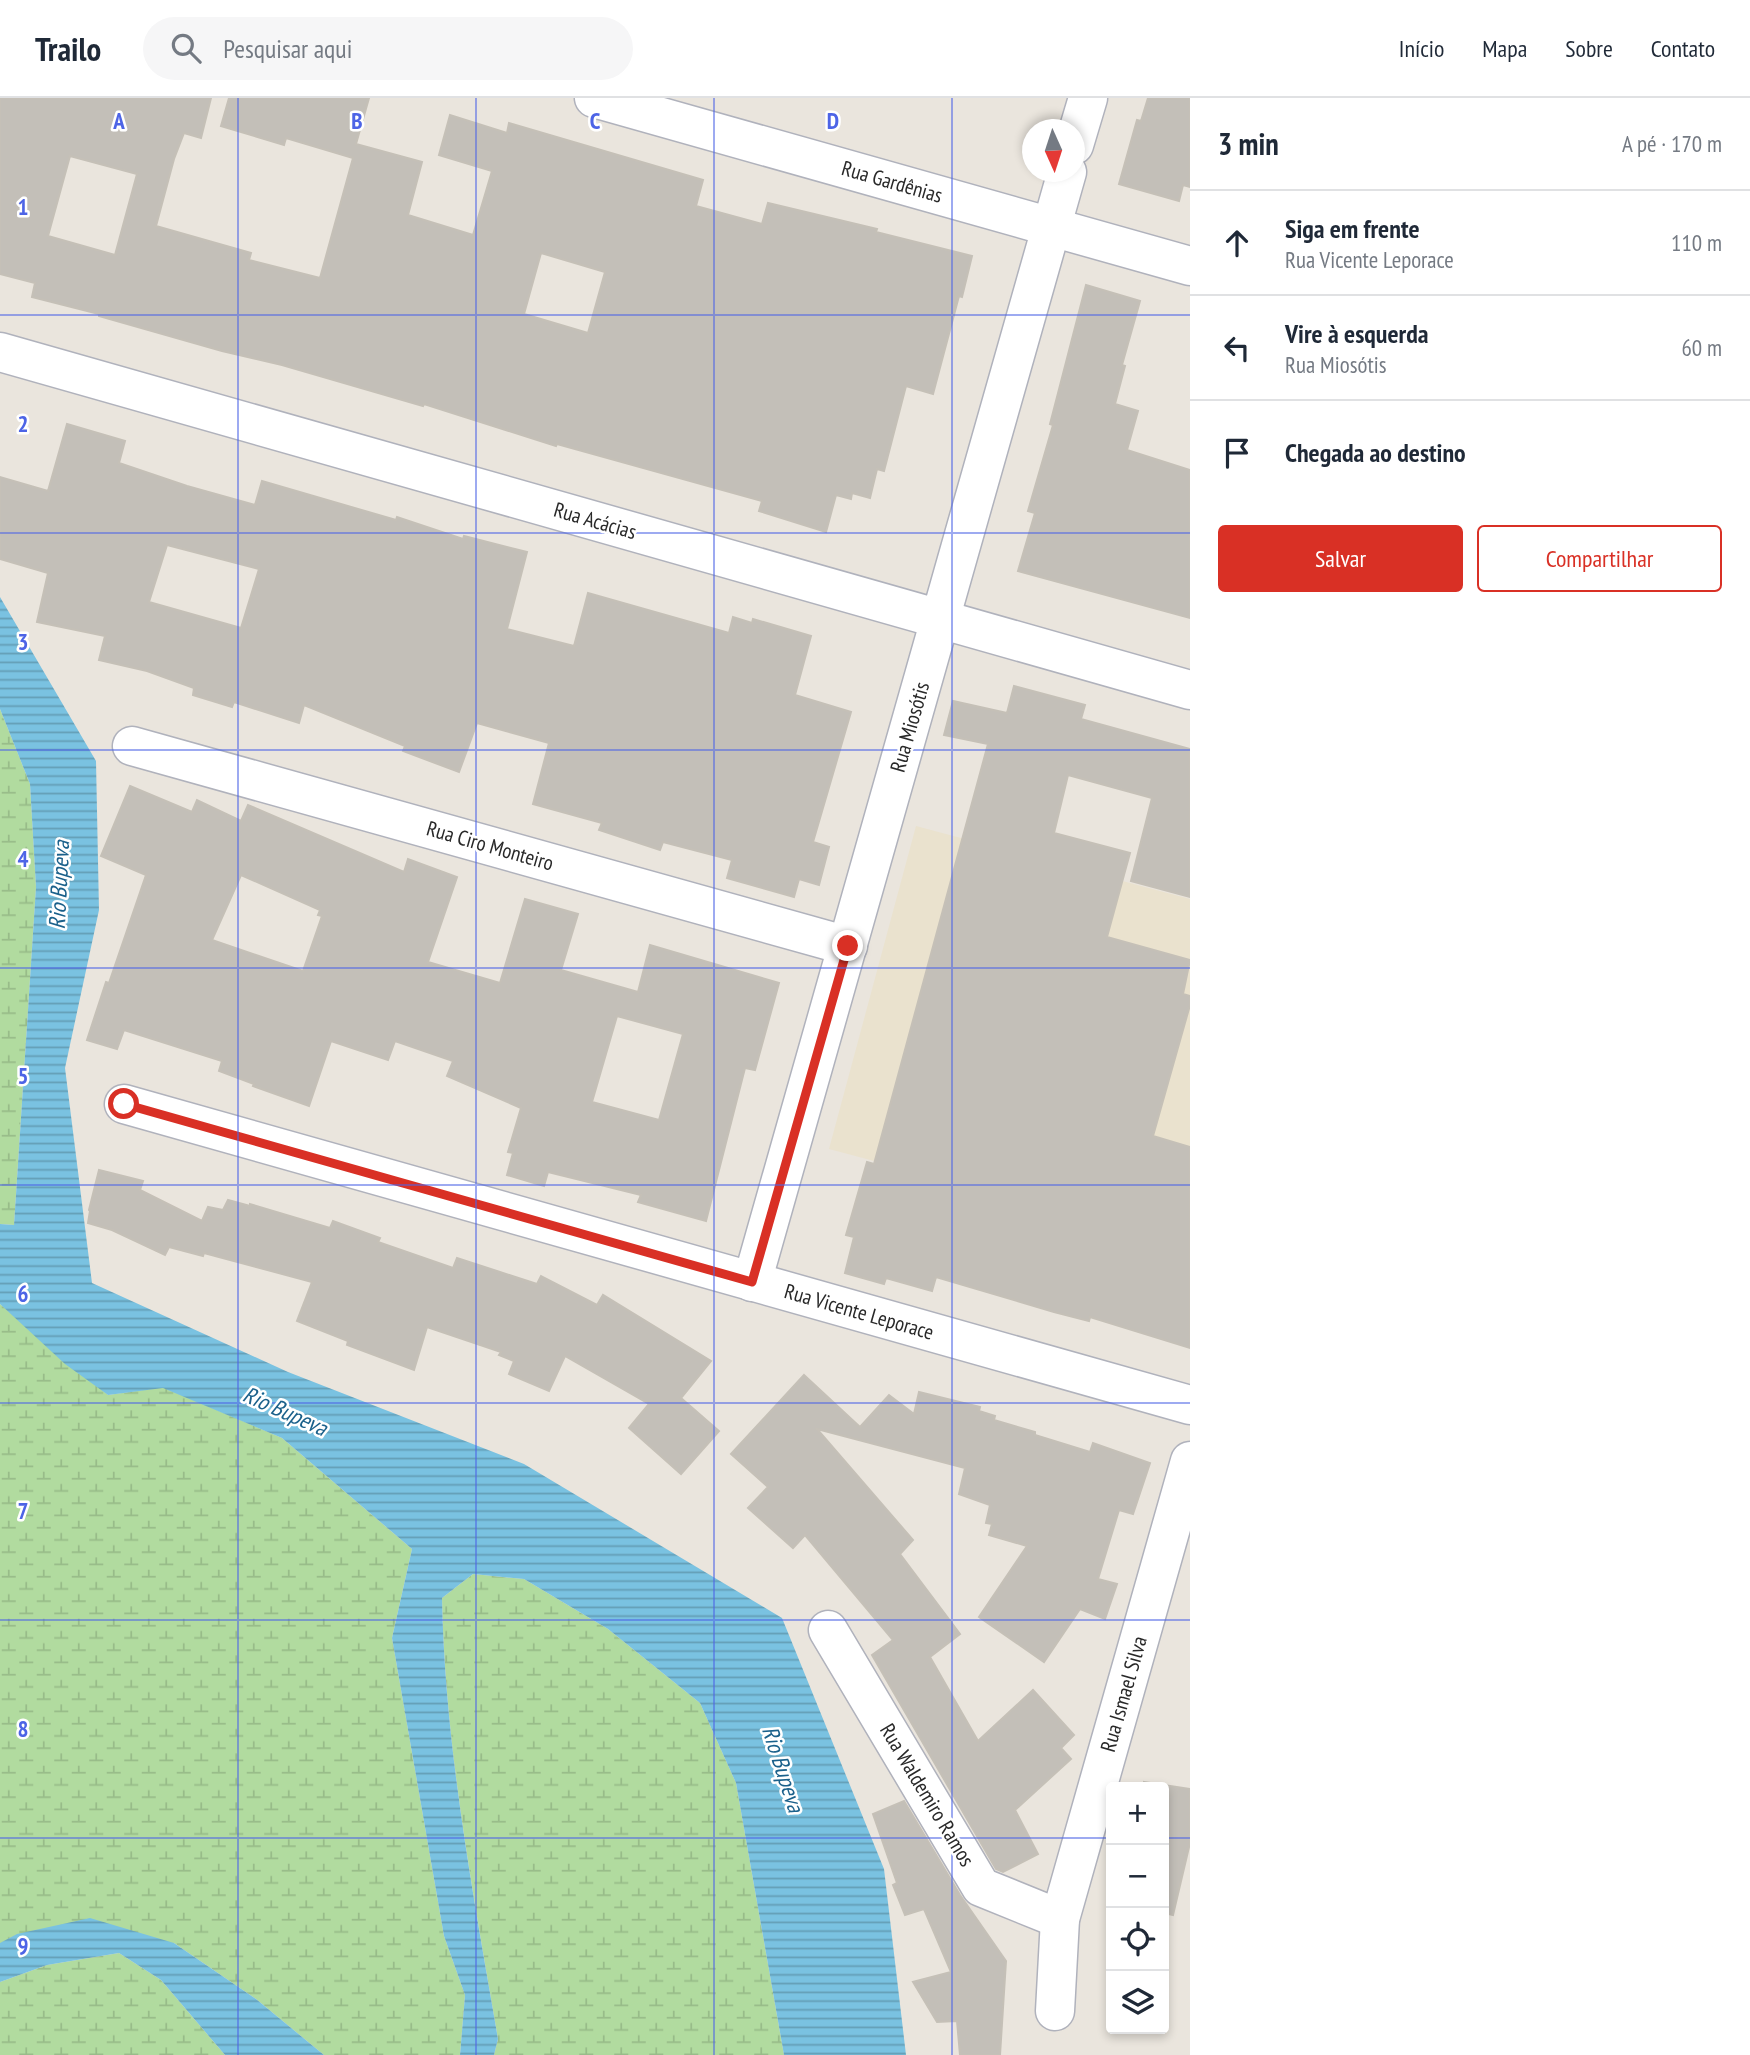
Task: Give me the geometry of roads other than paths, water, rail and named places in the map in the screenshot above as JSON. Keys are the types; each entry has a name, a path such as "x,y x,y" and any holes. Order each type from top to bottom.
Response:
{"street":[{"name":"Rua Gardênias","path":"594,98 1190,266"},
{"path":"1082,119 1088,98"},
{"name":"Rua Miosótis","path":"752,1282 1064,182"},
{"name":"Rua Acácias","path":"0,352 1190,690"},
{"name":"Rua Ciro Monteiro","path":"132,746 848,946"},
{"name":"Rua Vicente Leporace","path":"124,1104 1190,1405"},
{"name":"Rua Ismael Silva","path":"1055,2011 1060,1919 1190,1461"},
{"name":"Rua Waldemiro Ramos","path":"828,1630 981,1887 1060,1919"}],"water":[{"name":"Rio Bupeva","path":"0,597 96,761 99,910 65,1068 92,1283 288,1372 524,1464 782,1618 884,1869 906,2055 784,2055 736,1783 700,1703 608,1629 524,1579 473,1574 442,1598 444,1654 454,1765 498,2039 494,2055 460,2055 465,1995 444,1936 392,1638 412,1549 282,1438 163,1388 108,1395 65,1364 0,1304 0,1224 14,1225 36,887 30,784 0,709"},
{"path":"90,1918 174,1943 256,1999 324,2055 225,2055 161,1980 119,1953 47,1965 0,1982 0,1943 17,1934"}]}
